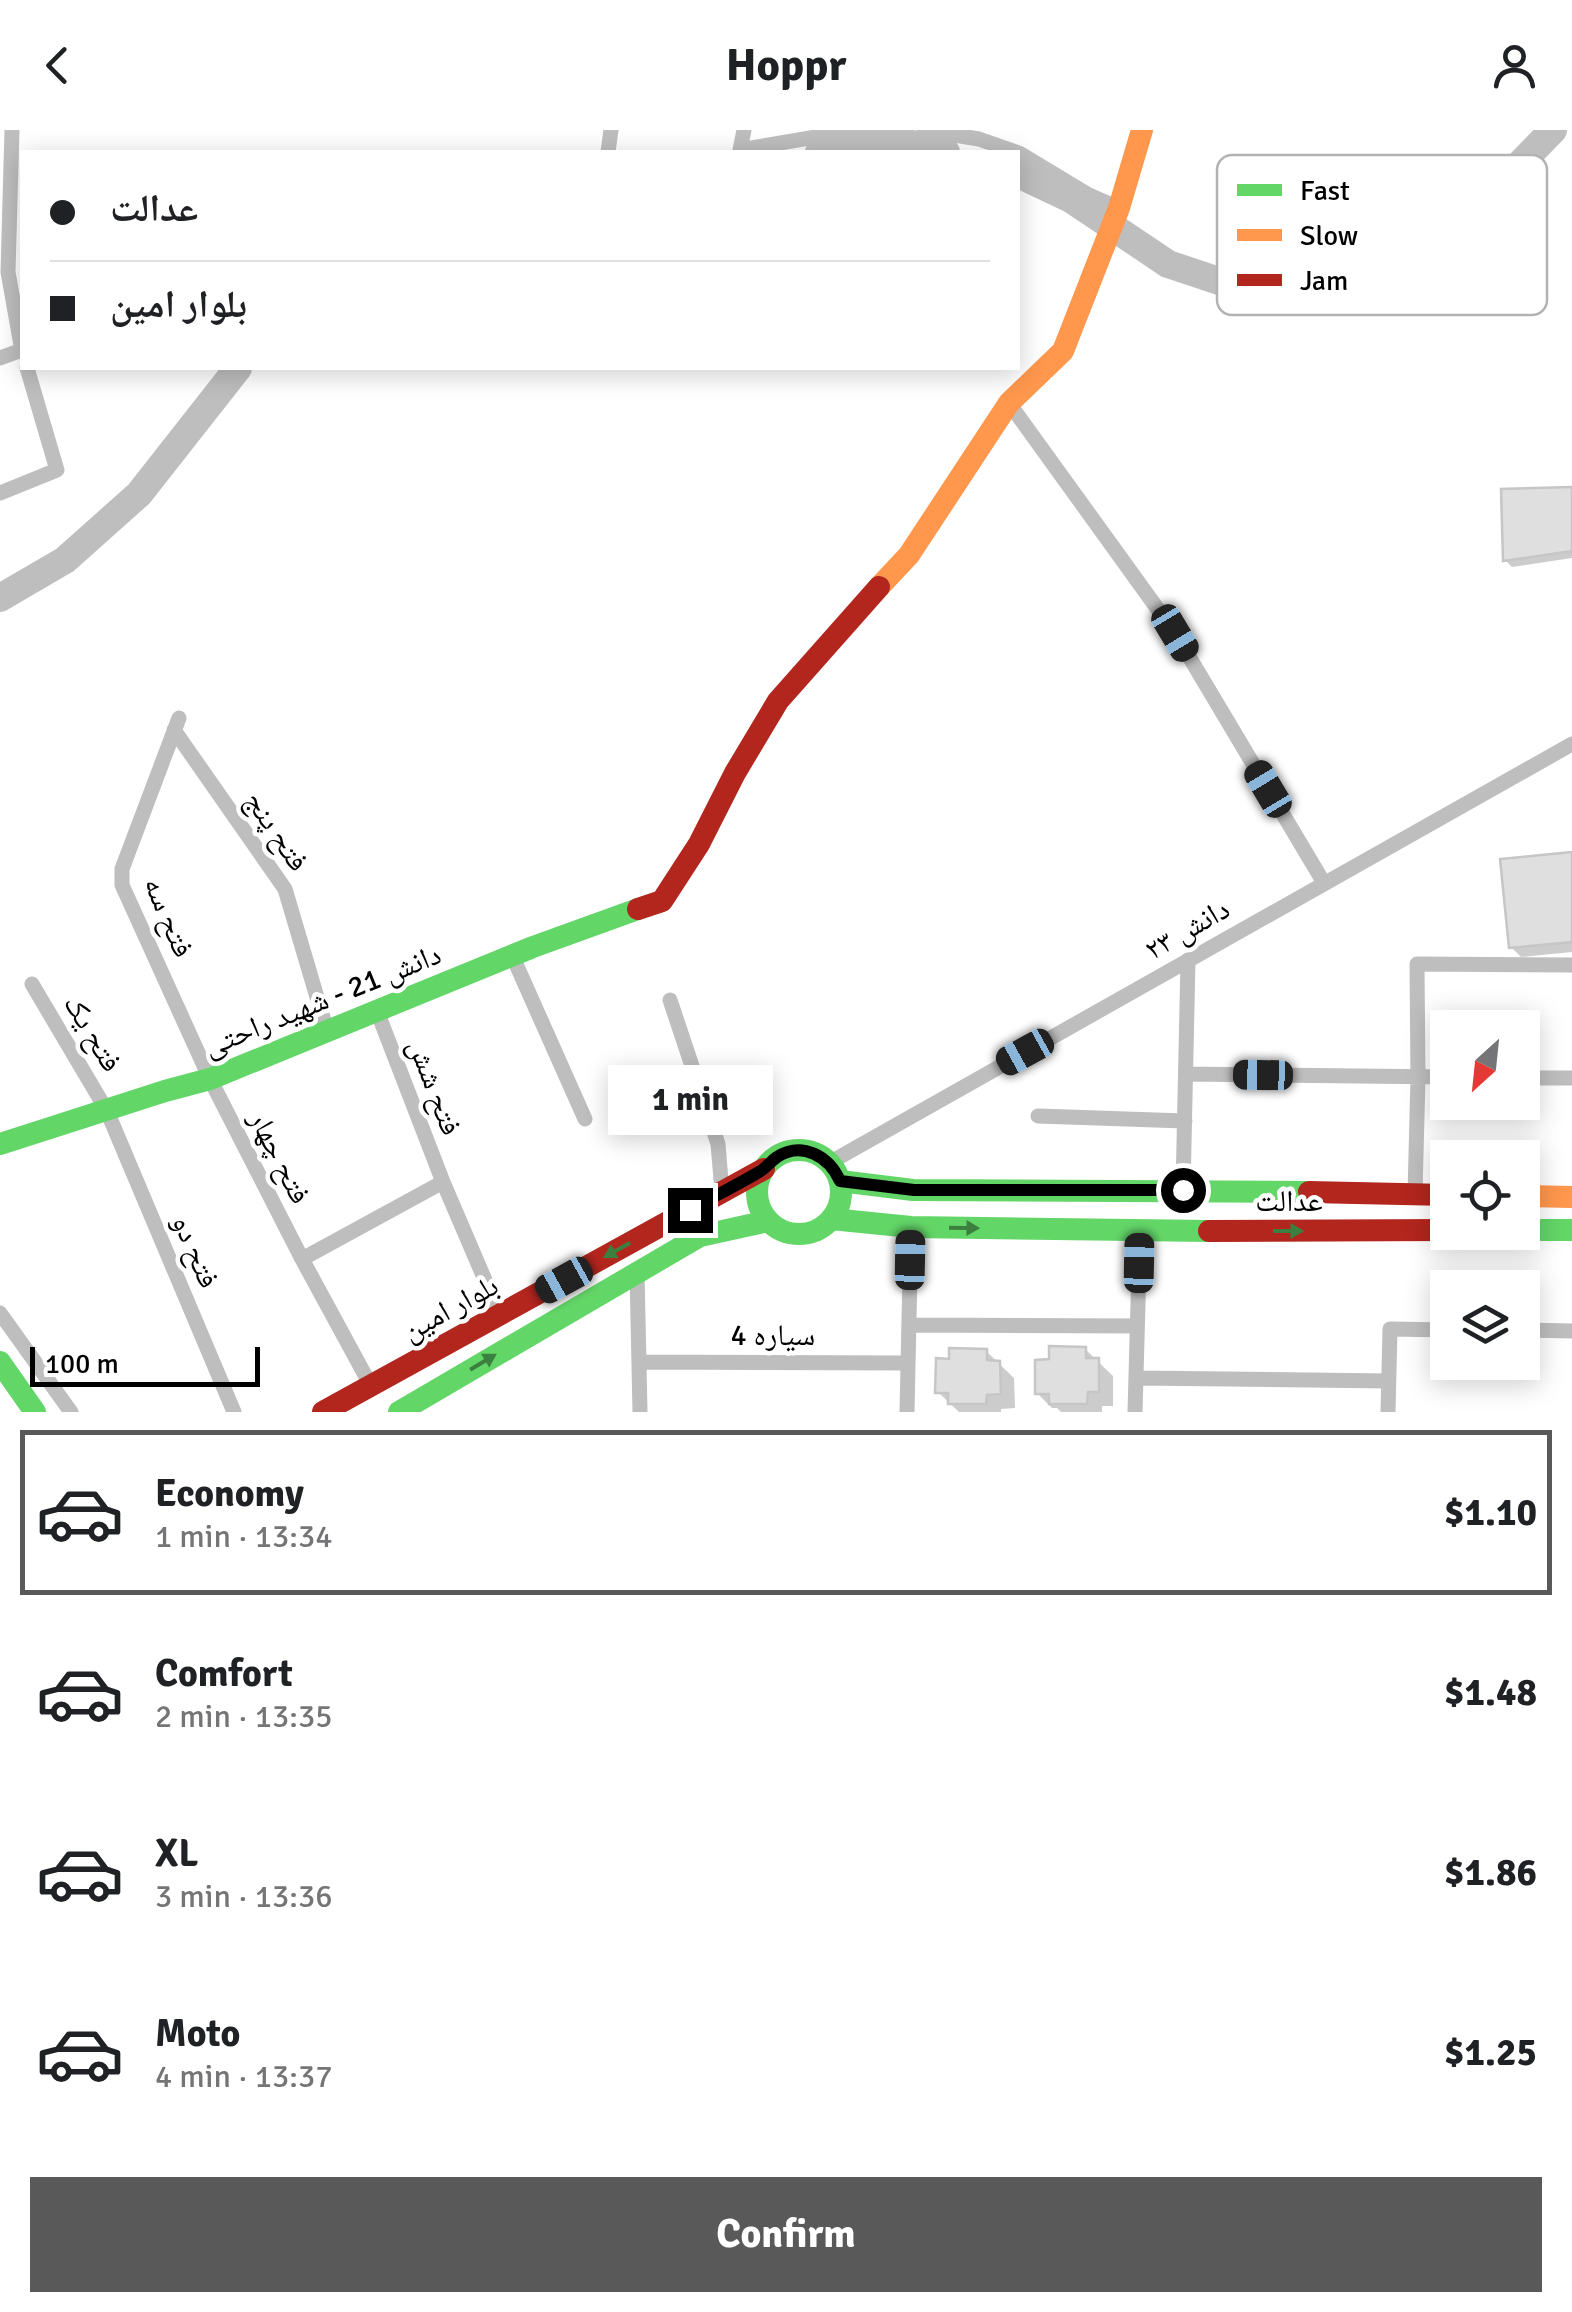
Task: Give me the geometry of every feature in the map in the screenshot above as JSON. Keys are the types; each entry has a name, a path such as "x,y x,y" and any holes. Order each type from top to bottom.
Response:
{"street":[{"path":"12,130 5,181 4,272 20,341"},
{"path":"744,130 740,150 856,130"},
{"path":"924,130 978,139 1010,150"},
{"path":"1142,130 1118,208 1063,352 1010,403 1175,633 1324,883"},
{"path":"1020,154 1118,208"},
{"path":"0,493 56,470 28,370"},
{"name":"دانش 21 - شهید راحتی","path":"0,1144 210,1079 512,956 662,901 699,844 778,701 908,556 1010,403"},
{"name":"فتح پنج","path":"177,724 285,890 327,1031"},
{"name":"فتح سه","path":"177,724 122,869 122,886 210,1079"},
{"name":"دانش ۲۳","path":"834,1172 1188,960 1572,744"},
{"path":"512,956 585,1120"},
{"path":"1183,1190 1188,960"},
{"path":"1415,1194 1417,964 1572,965"},
{"name":"فتح یک","path":"32,984 107,1111"},
{"path":"670,1000 718,1144 722,1192 734,1209 726,1228"},
{"name":"فتح شش","path":"377,1011 442,1182 500,1315"},
{"path":"1186,1074 1430,1077"},
{"path":"1540,1078 1572,1078"},
{"name":"فتح چهار","path":"210,1079 371,1386"},
{"name":"فتح دو","path":"107,1111 234,1412"},
{"path":"1038,1116 1184,1121"},
{"path":"811,1152 834,1172 840,1201 832,1219 815,1231 795,1234 768,1220 758,1198 760,1178 780,1155 811,1152"},
{"name":"بلوار امین","path":"323,1412 764,1169"},
{"name":"عدالت","path":"834,1172 914,1190 1430,1194"},
{"path":"302,1260 442,1182"},
{"path":"1540,1196 1572,1197"},
{"name":"عدالت","path":"832,1219 911,1227 1430,1230"},
{"name":"بلوار امین","path":"400,1412 700,1236 768,1220"},
{"path":"907,1412 911,1227"},
{"path":"1540,1230 1572,1230"},
{"path":"1135,1412 1140,1231"},
{"path":"637,1272 640,1412"},
{"path":"0,1312 71,1412"},
{"path":"908,1325 1137,1326"},
{"path":"1388,1412 1390,1329 1430,1330"},
{"path":"1540,1330 1572,1331"},
{"path":"0,1362 35,1412"},
{"name":"سیاره 4","path":"639,1362 908,1362"},
{"path":"1136,1378 1388,1381"}],"building":[{"path":"1572,487 1572,551 1503,561 1501,489"},
{"path":"1572,852 1572,942 1509,948 1500,859"},
{"path":"1049,1346 1086,1347 1086,1358 1099,1358 1099,1392 1088,1392 1087,1404 1049,1404 1049,1394 1035,1394 1035,1360 1049,1359"},
{"path":"949,1348 987,1349 987,1360 1000,1361 1001,1394 987,1395 986,1404 948,1404 948,1393 935,1393 936,1358 949,1359"}],"waterway":[{"path":"1529,155 1553,130"},
{"path":"830,150 890,139 937,150"},
{"path":"1020,175 1071,199 1168,264 1217,280"},
{"path":"0,598 65,560 139,494 236,370"}],"traffic: fast":[{"path":"0,1144 210,1079 533,947 638,909"},
{"path":"799,1150 815,1153 834,1169 841,1192 838,1208 822,1227 799,1234 783,1231 764,1215 757,1192 760,1176 776,1157 799,1150"},
{"path":"840,1181 913,1190 1309,1192"},
{"path":"831,1219 911,1227 1209,1231"},
{"path":"399,1412 700,1236 768,1221"},
{"path":"1540,1230 1572,1230"},
{"path":"0,1362 35,1412"}],"traffic: slow":[{"path":"879,587 909,555 1009,403 1063,351 1119,208 1142,130"},
{"path":"1540,1196 1572,1197"}],"traffic: jam":[{"path":"638,909 662,901 699,844 778,701 879,587"},
{"path":"323,1412 764,1169"},
{"path":"1309,1192 1430,1195"},
{"path":"1209,1231 1430,1230"}],"route":[{"path":"690,1210 764,1169 780,1155 800,1150 821,1156 840,1181 914,1190 1183,1190"}]}
